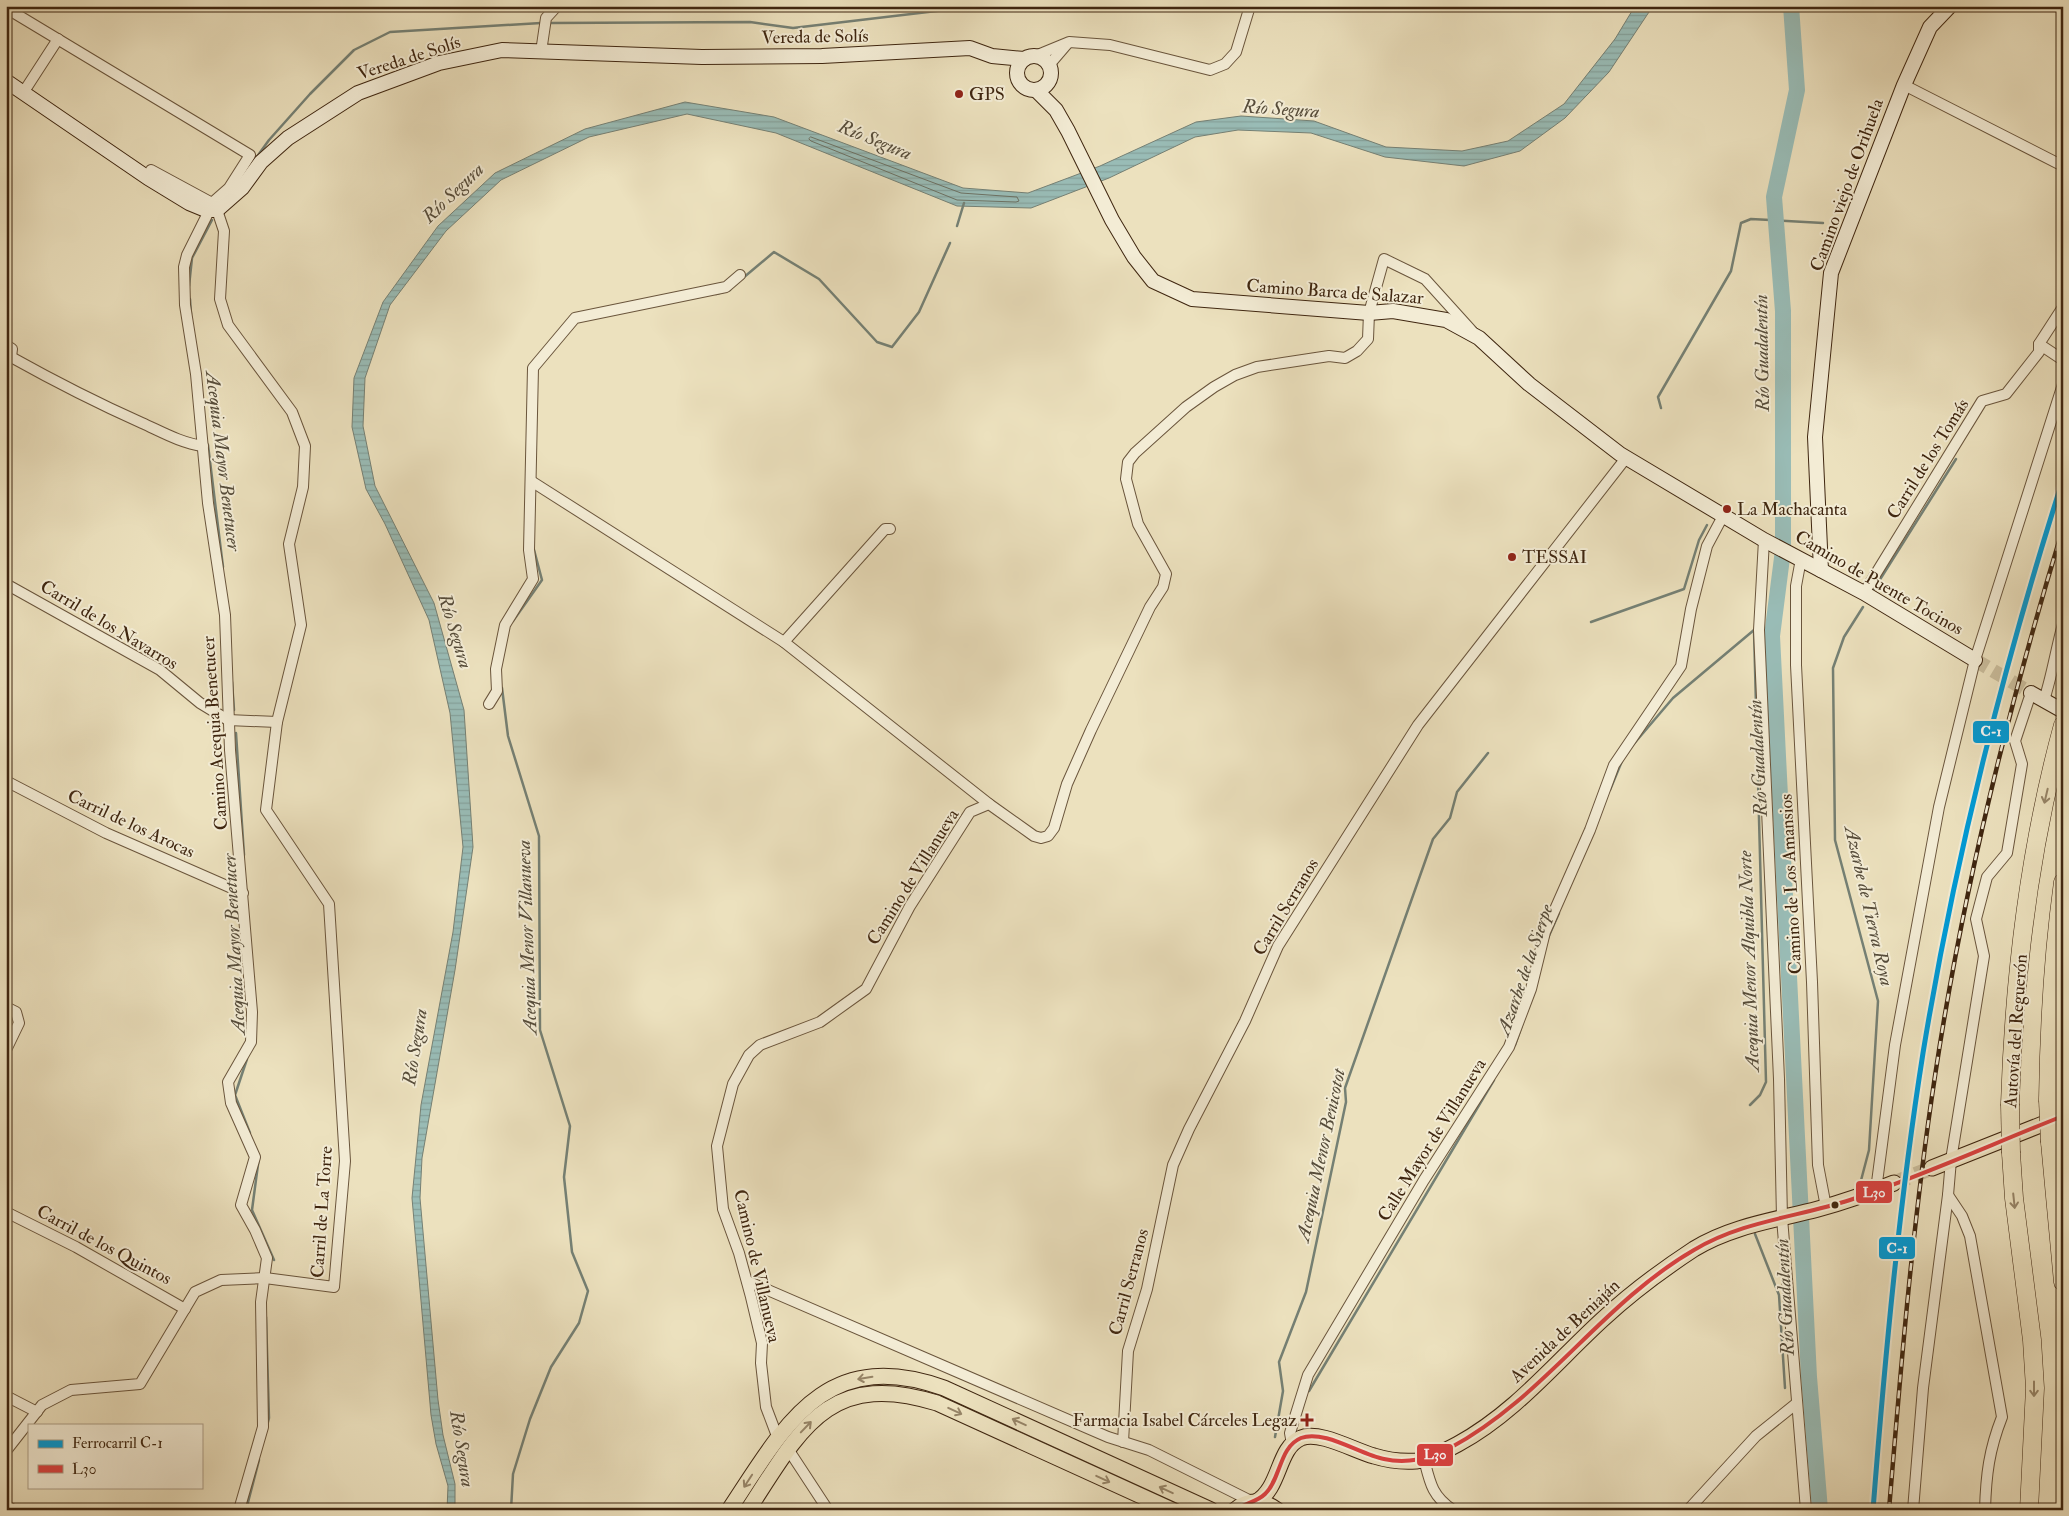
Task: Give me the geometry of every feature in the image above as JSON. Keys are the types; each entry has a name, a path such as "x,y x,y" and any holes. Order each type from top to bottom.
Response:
{"highway":[{"name":"Autovía del Reguerón","path":"2029,1510 2035,1388 2032,1340 2014,1198 2010,1104 2016,995 2026,907 2042,811 2062,728"},
{"name":"Autovía del Reguerón","path":"2063,882 2053,967 2048,1100 2057,1232 2063,1282"}],"main road":[{"path":"1932,1168 2062,1118"},
{"name":"Avenida de Beniaján","path":"1292,1444 1302,1437 1313,1436 1385,1459 1415,1461 1424,1459 1460,1443 1494,1421 1528,1392 1619,1304 1671,1265 1716,1238 1751,1226 1822,1208 1894,1183"},
{"path":"729,1510 777,1436 805,1406 840,1385 860,1378 881,1376 904,1376 944,1388 1211,1510"},
{"path":"748,1510 788,1449 815,1418 845,1400 880,1392 901,1394 937,1403 1172,1510"},
{"path":"1278,1510 1276,1490 1279,1472 1285,1454 1292,1444"},
{"path":"1255,1502 1266,1494 1279,1472"},
{"path":"1235,1510 1246,1503 1255,1502 1270,1505 1278,1510"}],"street":[{"path":"541,52 546,18 557,6"},
{"path":"1029,57 1046,60 1049,64 1050,81 1042,89 1036,90 1023,87 1017,79 1017,68 1029,57 1069,42 1110,45 1210,70 1226,64 1236,52 1250,6"},
{"name":"Camino viejo de Orihuela","path":"1821,570 1815,437 1831,273 1904,86 1930,28 1950,6"},
{"path":"8,12 58,39 250,155 229,188 212,203 151,170 148,178"},
{"path":"23,93 58,39"},
{"path":"1049,64 1069,42"},
{"name":"Vereda de Solís","path":"213,210 242,188 261,162 288,138 358,93 439,63 502,50 702,57 782,57 898,53 970,48 992,56 1016,74"},
{"name":"Vereda de Solís","path":"992,56 1029,57"},
{"path":"6,81 148,178 189,203 213,210 224,231 220,299 228,326 292,412 305,446 303,487 289,544 301,625 277,722"},
{"name":"Camino Barca de Salazar","path":"1050,81 1056,110"},
{"path":"1904,86 2063,166"},
{"name":"Camino Barca de Salazar","path":"1036,90 1056,110 1112,220 1134,257 1153,281 1192,300 1369,312 1393,311 1446,320 1478,337 1529,384 1626,458 1764,540"},
{"name":"Camino Acequia Benetucer","path":"213,210 187,256 184,268 185,305 196,374 208,503 225,615 228,720 252,1012 251,1042 228,1082 231,1102 255,1157 241,1205 255,1230 267,1258 261,1302 263,1427 239,1510"},
{"path":"531,481 784,642 989,804 1034,836 1041,838 1048,836 1054,828 1067,784 1150,607 1163,586 1166,574 1138,524 1126,480 1128,462 1135,453 1186,407 1234,375 1257,368 1328,356 1345,358 1357,351 1368,339 1369,312 1384,259 1425,280 1478,337"},
{"path":"489,704 497,691 496,669 505,625 533,579 529,550 533,368 575,318 726,287 740,275"},
{"name":"Carril de los Tomás","path":"1864,593 1982,400 2006,394 2039,352 2039,344 2063,307"},
{"path":"2039,344 2063,360"},
{"path":"6,345 12,349 9,359 119,413 190,444 203,446"},
{"path":"1876,1190 1895,1045 1939,807 1975,660 2063,384"},
{"name":"Carril Serranos","path":"1123,1442 1128,1351 1147,1289 1173,1165 1189,1128 1245,1021 1278,946 1418,725 1626,458"},
{"name":"Calle Mayor de Villanueva","path":"1292,1444 1290,1433 1308,1374 1424,1180 1508,1048 1531,989 1546,932 1590,830 1614,765 1681,666 1691,609 1706,546 1723,516"},
{"path":"784,642 885,529 890,529"},
{"path":"1764,540 1759,630 1785,1218 1806,1510"},
{"name":"Camino de Puente Tocinos","path":"1764,540 1864,593 1975,660"},
{"name":"Camino de Los Amansios","path":"1801,559 1796,586 1796,666 1812,982 1818,1165 1822,1208"},
{"name":"Carril de los Navarros","path":"6,584 160,670 200,703 228,720 277,722"},
{"path":"2044,700 2063,624"},
{"path":"1913,1510 1923,1388 1951,1160 1984,956 1976,919 1987,877 2007,853 2022,764 2015,741 2031,693 2063,712"},
{"name":"Carril de La Torre","path":"6,1451 42,1405 71,1390 140,1384 195,1292 221,1280 265,1278 334,1287 345,1161 329,904 266,810 277,722"},
{"name":"Carril de los Arocas","path":"6,781 106,833 243,893"},
{"name":"Camino de Villanueva","path":"777,1436 766,1407 761,1363 762,1343 747,1281 723,1209 717,1146 733,1084 749,1055 760,1045 820,1022 866,989 910,906 970,812 989,804"},
{"path":"6,1007 16,1012 20,1023 6,1050"},
{"path":"1948,1195 1962,1216 1970,1236 2002,1417 1992,1444 1984,1510"},
{"name":"Carril de los Quintos","path":"6,1212 76,1247 185,1309"},
{"path":"747,1281 1108,1437 1148,1450 1255,1502"},
{"path":"6,1396 36,1412"},
{"path":"1688,1510 1756,1436 1797,1403"},
{"path":"788,1449 828,1510"},
{"path":"1424,1459 1435,1494 1453,1510"},
{"path":"6,1506 14,1510"}],"water":[{"path":"1635,6 1653,6 1609,72 1565,118 1520,151 1464,166 1385,157 1311,133 1238,130 1195,137 1109,178 1031,208 957,206 776,133 687,114 589,137 501,180 446,231 390,305 365,378 363,426 375,486 434,603 464,710 473,847 455,970 422,1158 420,1198 438,1400 443,1435 455,1484 455,1510 447,1510 448,1486 436,1444 431,1415 412,1198 421,1105 453,932 463,847 450,713 429,620 385,524 366,489 352,427 354,378 383,302 438,226 495,173 585,129 685,102 774,117 963,188 1028,193 1100,166 1196,122 1241,116 1314,121 1386,147 1462,151 1508,141 1564,104 1615,39"}],"waterway":[{"name":"Acequia Mayor Benetucer","path":"551,23 750,22 793,28 945,10 953,6"},
{"name":"Río Guadalentín","path":"1791,6 1797,90 1774,197 1783,311 1783,550 1772,636 1809,1377 1820,1510"},
{"name":"Acequia Mayor Benetucer","path":"256,158 269,140 310,94 354,50 390,32 541,23"},
{"name":"Acequia Menor Villanueva","path":"957,226 964,203"},
{"name":"Acequia Menor Benicotot","path":"1661,408 1658,397 1731,271 1741,223 1751,219 1823,223"},
{"name":"Acequia Mayor Benetucer","path":"189,286 192,258 212,220"},
{"name":"Acequia Menor Villanueva","path":"743,278 774,252 819,279 877,342 892,347 919,312 950,243"},
{"name":"Acequia Menor Villanueva","path":"716,294 730,290"},
{"name":"Acequia Mayor Benetucer","path":"190,299 191,314"},
{"name":"Acequia Mayor Benetucer","path":"208,445 223,567"},
{"name":"Azarbe de Tierra Roya","path":"1874,589 1956,459"},
{"name":"Acequia Menor Benicotot","path":"1591,622 1684,589 1699,540 1707,525"},
{"name":"Acequia Menor Villanueva","path":"513,621 542,580 533,546"},
{"name":"Azarbe de Tierra Roya","path":"1859,1188 1869,1150 1878,1001 1835,840 1833,668 1844,637 1863,607"},
{"name":"Azarbe de la Sierpe","path":"1632,746 1673,698 1754,630"},
{"name":"Acequia Menor Alquibla Norte","path":"1750,1105 1760,1095 1766,1082 1754,630"},
{"name":"Acequia Mayor Benetucer","path":"232,682 234,710"},
{"name":"Acequia Menor Villanueva","path":"502,688 508,736 539,836 540,1030 570,1126 564,1177 572,1252 588,1291 579,1323 551,1367 530,1419 513,1474 511,1510"},
{"name":"Acequia Mayor Benetucer","path":"236,733 244,855"},
{"name":"Acequia Menor Benicotot","path":"1275,1437 1283,1391 1279,1362 1306,1292 1346,1102 1345,1088 1433,839 1450,818 1457,792 1488,753"},
{"name":"Azarbe de la Sierpe","path":"1610,790 1622,761"},
{"name":"Azarbe de la Sierpe","path":"1548,938 1559,913"},
{"name":"Azarbe de la Sierpe","path":"1515,1045 1523,1022"},
{"name":"Acequia Mayor Benetucer","path":"247,1059 235,1095 250,1133"},
{"name":"Azarbe de la Sierpe","path":"1309,1391 1494,1080"},
{"name":"Acequia Mayor Benetucer","path":"259,1157 252,1210 274,1260"},
{"name":"Acequia Menor Alquibla Norte","path":"1755,1234 1779,1295 1785,1388"},
{"name":"Acequia Mayor Benetucer","path":"266,1317 269,1418 267,1426"},
{"name":"Acequia Mayor Benetucer","path":"246,1510 259,1460"}],"tunnel":[{"path":"1975,660 2031,693"},
{"path":"1894,1183 1932,1168"}],"railway":[{"path":"1889,1510 1914,1238 1927,1130 1946,1006 1973,868 1989,800 2024,663 2063,528"}],"rail line":[{"name":"C-1","path":"1873,1510 1900,1224 1914,1110 1936,980 1982,763 2020,621 2063,479"}],"transit line":[{"name":"L30","path":"1235,1510 1265,1494 1270,1488 1288,1448 1301,1438 1310,1436 1320,1437 1375,1457 1401,1461 1418,1460 1450,1448 1484,1427 1515,1403 1630,1296 1661,1272 1712,1240 1770,1220 1830,1206 1877,1191 2063,1116"}],"place":[{"name":"GPS","path":"959,94"},
{"name":"La Machacanta","path":"1727,509"},
{"name":"TESSAI","path":"1512,557"},
{"name":"Farmacia Isabel Cárceles Legaz","path":"1307,1420"}],"water label":[{"name":"Río Segura","path":"1281,109"},
{"name":"Río Segura","path":"875,140"},
{"name":"Río Segura","path":"453,193"},
{"name":"Río Segura","path":"455,631"},
{"name":"Río Segura","path":"415,1047"},
{"name":"Río Segura","path":"462,1449"}]}
